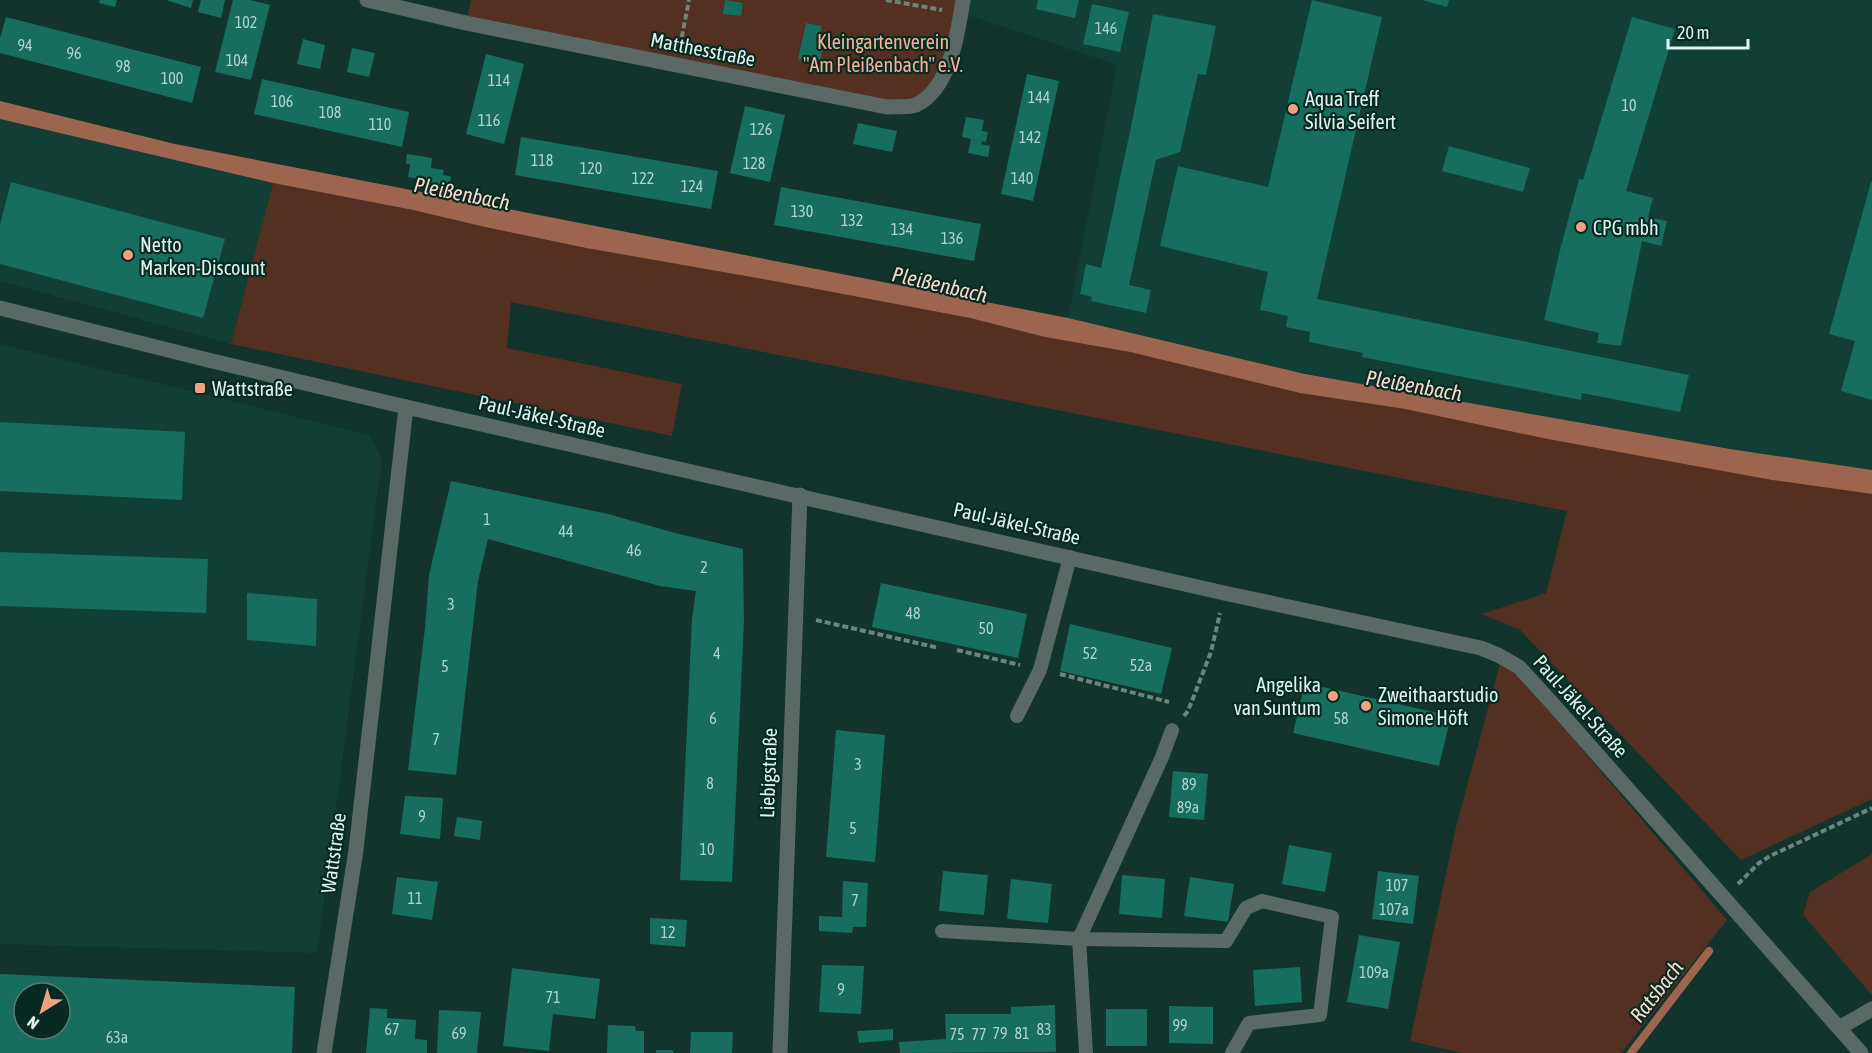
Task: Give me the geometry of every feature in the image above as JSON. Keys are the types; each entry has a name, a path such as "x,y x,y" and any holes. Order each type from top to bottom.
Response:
{"street":[{"name":"Matthesstraße","path":"367,0 466,23 887,107 914,106 931,95 944,75 955,44 962,7"},
{"name":"Paul-Jäkel-Straße","path":"0,308 406,407 1224,593 1473,646 1498,655 1519,667 1861,1053"},
{"name":"Wattstraße","path":"324,1053 356,850 406,407"},
{"name":"Liebigstraße","path":"780,1053 800,495"},
{"path":"1839,1028 1872,1009"}],"lane":[{"path":"1017,716 1040,669 1070,557"},
{"path":"1086,1053 1079,939 1162,757 1172,730"},
{"path":"942,931 1079,939 1226,941 1246,908 1262,901 1332,917 1320,1015 1249,1023 1232,1053"}],"path":[{"path":"677,66 689,0"},
{"path":"886,0 962,7"},
{"path":"795,615 939,648"},
{"path":"1172,730 1188,711 1211,652 1216,628"},
{"path":"957,651 1040,669 1170,702"},
{"path":"1724,897 1759,863 1770,856 1872,808"}],"shaded area":[{"path":"963,0 1872,0 1872,470 1730,449 1305,374 1068,318 1117,65 961,13"},
{"path":"0,101 175,144 1068,318 1305,374 1730,449 1872,470 1872,494 1772,480 1548,439 1405,409 1300,393 1130,352 1045,337 970,318 586,248 413,210 273,183 0,119"},
{"path":"0,119 273,183 231,344 0,281"},
{"path":"0,344 369,435 382,458 317,953 0,944"}],"green space":[{"name":"Kleingartenverein \"Am Pleißenbach\" e.V.","path":"471,0 963,0 944,74 914,106 466,23"},
{"path":"273,183 413,210 586,248 970,318 1045,337 1130,352 1300,393 1405,409 1772,480 1872,494 1872,799 1741,860 1520,630 1482,614 1546,593 1567,511 511,302 507,348 682,384 672,436 231,344"},
{"path":"1501,660 1513,668 1727,920 1621,1053 1462,1053 1410,1041 1456,827"},
{"path":"1872,854 1872,995 1803,915 1810,892"}],"building":[{"path":"100,0 117,0 115,7 99,3"},
{"path":"166,0 193,0 191,8"},
{"path":"201,0 225,0 221,18 198,12"},
{"path":"233,0 250,0 270,5 251,80 215,72"},
{"path":"725,0 743,3 741,16 723,14"},
{"path":"1038,0 1079,0 1075,18 1036,9"},
{"path":"1312,0 1382,17 1317,299 1689,375 1680,412 1582,393 1581,400 1362,357 1363,353 1309,342 1310,332 1286,327 1288,316 1260,310 1268,272 1160,246 1178,166 1268,187"},
{"path":"1422,0 1449,0 1447,7"},
{"path":"1092,4 1129,12 1120,52 1083,44"},
{"path":"1153,14 1216,26 1206,75 1198,74 1180,152 1156,160 1129,285 1151,290 1146,313 1091,301 1092,297 1080,294 1086,264 1101,268"},
{"path":"6,17 201,67 192,103 0,53 0,38"},
{"path":"1632,17 1675,29 1626,191 1653,198 1648,217 1667,221 1661,246 1642,241 1621,346 1597,343 1599,333 1544,320 1579,179 1583,180"},
{"path":"806,23 822,26 817,46 823,47 820,63 798,59"},
{"path":"303,39 325,45 320,69 297,64"},
{"path":"352,48 375,53 369,77 347,72"},
{"path":"486,54 524,64 504,144 466,134"},
{"path":"1027,74 1059,81 1033,201 1001,194"},
{"path":"262,79 409,112 402,147 254,114"},
{"path":"745,106 785,115 770,182 730,173"},
{"path":"966,117 984,120 982,131 988,132 986,142 982,141 981,144 990,146 988,157 968,153 971,139 962,137"},
{"path":"858,123 897,131 892,152 853,144"},
{"path":"521,137 718,171 711,209 515,175"},
{"path":"1449,146 1530,168 1523,192 1442,171"},
{"path":"407,154 432,158 431,168 444,170 443,175 451,176 449,189 428,185 429,181 408,177 410,164 406,164"},
{"name":"Netto Marken-Discount","path":"11,182 225,239 203,318 0,264 0,225"},
{"path":"1871,182 1872,400 1841,391 1855,341 1829,334"},
{"path":"781,187 981,224 974,261 774,225"},
{"path":"0,422 185,432 182,500 0,491"},
{"path":"451,481 608,514 743,549 744,621 732,882 680,880 692,619 696,591 660,586 488,539 478,581 456,775 408,770 429,575"},
{"path":"0,552 208,559 206,613 0,606"},
{"path":"881,583 1027,614 1018,658 872,627"},
{"path":"247,593 317,599 316,646 247,640"},
{"path":"1070,624 1172,648 1161,694 1060,671"},
{"path":"1305,683 1451,716 1439,766 1293,733"},
{"path":"836,730 885,735 875,862 826,857"},
{"path":"1173,771 1208,774 1204,820 1169,817"},
{"path":"405,796 443,798 440,839 400,834"},
{"path":"457,817 482,821 480,840 454,836"},
{"path":"1289,845 1332,853 1325,892 1282,884"},
{"path":"943,871 988,875 984,915 939,911"},
{"path":"1378,871 1419,876 1413,924 1372,919"},
{"path":"1122,875 1165,879 1162,918 1119,914"},
{"path":"397,877 438,882 432,920 392,914"},
{"path":"1190,877 1234,884 1228,922 1184,916"},
{"path":"1011,879 1052,884 1048,923 1007,919"},
{"path":"843,881 868,883 866,927 853,927 852,933 819,931 819,916 842,917"},
{"path":"650,918 687,920 685,947 650,944"},
{"path":"1359,935 1400,942 1388,1009 1347,1002"},
{"path":"822,965 864,966 861,1014 819,1012"},
{"path":"1300,967 1302,1002 1255,1006 1253,970"},
{"path":"512,968 600,979 595,1019 553,1014 549,1051 503,1046"},
{"path":"0,974 295,987 292,1053 0,1053"},
{"path":"1055,1005 1056,1052 900,1053 899,1042 946,1039 945,1014 1011,1014 1011,1007"},
{"path":"1169,1006 1213,1007 1213,1044 1169,1043"},
{"path":"370,1008 387,1009 387,1018 416,1020 415,1039 427,1040 427,1053 366,1053"},
{"path":"1106,1009 1147,1009 1147,1046 1106,1046"},
{"path":"439,1010 481,1012 477,1053 437,1053"},
{"path":"608,1025 635,1026 636,1031 644,1031 644,1053 607,1053"},
{"path":"893,1029 893,1040 859,1043 857,1031"},
{"path":"691,1032 733,1032 732,1053 690,1053"},
{"path":"656,1050 673,1050 673,1053 656,1053"}],"waterway":[{"name":"Ratsbach","path":"1631,1053 1709,951"}],"place":[{"name":"Aqua Treff Silvia Seifert","path":"1293,109"},
{"name":"CPG mbh","path":"1581,227"},
{"name":"Netto Marken-Discount","path":"128,255"},
{"name":"Wattstraße","path":"200,388"},
{"name":"Angelika van Suntum","path":"1333,696"},
{"name":"Zweithaarstudio Simone Höft","path":"1366,706"}],"water label":[{"name":"Pleißenbach","path":"462,193"},
{"name":"Pleißenbach","path":"940,284"},
{"name":"Pleißenbach","path":"1414,385"}]}
